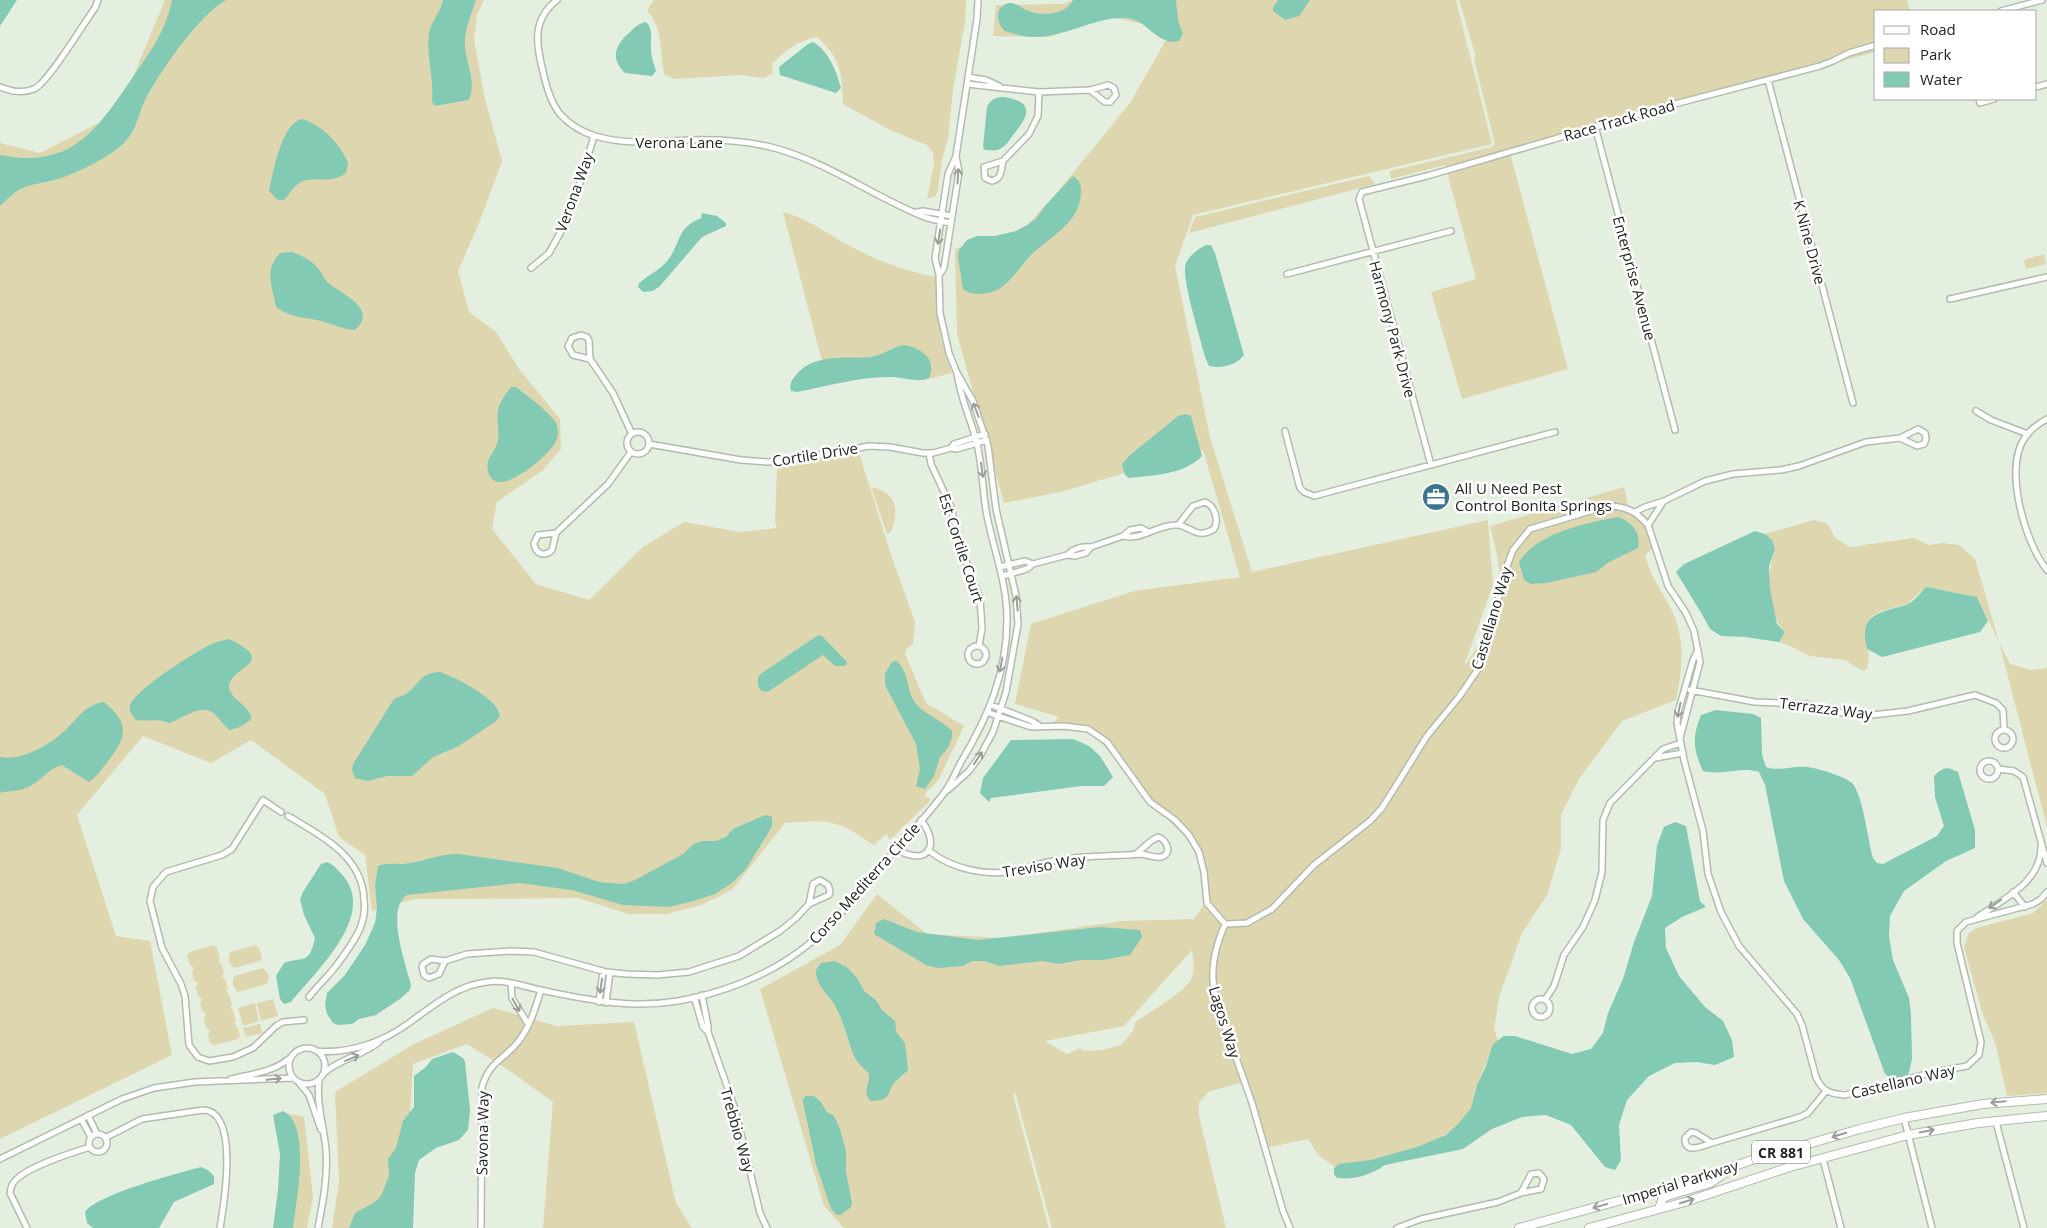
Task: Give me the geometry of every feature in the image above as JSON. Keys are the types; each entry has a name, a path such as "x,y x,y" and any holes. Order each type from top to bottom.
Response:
{"main road":[{"name":"Imperial Parkway","path":"1519,1228 1684,1183 1734,1166 1904,1118 1983,1104 2047,1099"},
{"name":"Imperial Parkway","path":"1589,1228 1659,1209 1790,1167 1908,1135 2047,1116"},
{"path":"1659,1209 1663,1198 1710,1182 1721,1177 1734,1166"}],"street":[{"path":"0,87 12,92 36,89 46,78 95,8 98,0"},
{"name":"Verona Lane","path":"557,0 551,5 541,20 537,37 538,54 553,103 559,113 573,126 594,136 641,143 714,140 750,143 769,147 819,163 890,202 916,212 921,216 952,216"},
{"name":"Corso Mediterra Circle","path":"944,793 961,779 980,756 1000,716 1011,670 1018,624 1012,573 996,509 990,452 973,401 957,373 949,352 941,320 939,275 936,258 948,174 956,156 968,84 978,0"},
{"path":"2004,10 2042,0"},
{"name":"Race Track Road","path":"1362,192 1427,176 1596,126 1768,80 1833,61 1848,53 1874,46"},
{"path":"968,77 986,80 1002,88"},
{"name":"K Nine Drive","path":"1768,80 1853,403"},
{"path":"968,84 1039,92 1090,90 1108,85 1114,88 1116,95 1110,102 1104,102 1090,90"},
{"path":"1002,160 1001,174 998,179 992,181 985,178 984,167 1002,160 1035,126 1040,109 1039,92"},
{"name":"Enterprise Avenue","path":"1596,126 1675,430"},
{"name":"Verona Way","path":"531,268 549,254 567,219 594,136"},
{"name":"Corso Mediterra Circle","path":"939,275 944,268 952,223 959,172 956,156"},
{"name":"Harmony Park Drive","path":"1362,192 1359,199 1431,465"},
{"name":"Verona Lane","path":"942,217 952,223"},
{"path":"1287,274 1451,231"},
{"path":"1950,299 2047,277"},
{"path":"590,359 575,356 571,352 568,346 572,338 581,335 587,337 590,345 590,359 613,393 632,434 627,446 631,452"},
{"name":"Corso Mediterra Circle","path":"0,1159 122,1099 154,1088 195,1082 220,1081 295,1080 309,1084 319,1080 334,1066 358,1056 398,1031 440,1000 470,985 488,981 511,983 599,1002 647,1004 702,995 758,975 803,949 840,913 944,793 989,713 998,682 1007,623 1006,597 987,515 976,440 962,401 957,373"},
{"path":"1976,411 1991,420 2028,434"},
{"path":"2047,419 2028,434 2018,454 2015,468 2016,483 2028,532 2047,570"},
{"path":"1546,1000 1554,986 1564,955 1583,927 1595,900 1602,872 1602,833 1606,811 1615,796 1663,749 1680,740 1700,662 1694,631 1686,613 1668,586 1648,525 1635,512 1645,506 1664,501 1690,487 1718,477 1781,470 1820,460 1866,442 1900,438 1918,429 1925,433 1926,439 1924,444 1917,446 1900,438"},
{"path":"1285,431 1300,488 1314,496 1555,432"},
{"name":"Cortile Drive","path":"632,434 639,433 644,435 649,444 741,460 767,462 794,460 869,446 929,453 951,448 954,444 986,440"},
{"name":"Cortile Drive","path":"976,440 984,434"},
{"path":"631,452 642,453 649,444"},
{"path":"556,533 554,546 549,553 542,554 536,550 534,543 538,535 556,533 608,484 631,452"},
{"name":"Est Cortile Court","path":"929,453 931,464 951,507 962,551 980,599 982,628 979,646"},
{"path":"1648,525 1664,501"},
{"path":"1002,576 1027,569 1033,564 1066,555 1073,549 1083,546 1091,547 1123,536 1129,538 1141,536 1148,532 1178,525 1198,533 1205,533 1214,530 1217,522 1213,508 1205,502 1193,506 1178,525"},
{"name":"Castellano Way","path":"1225,924 1247,924 1272,909 1314,865 1370,821 1382,808 1427,736 1459,697 1479,668 1507,566 1513,550 1530,529 1607,506 1620,506 1635,512"},
{"path":"1000,567 1025,562 1033,564"},
{"path":"1698,649 1678,712 1677,723 1703,831 1708,874 1721,912 1740,946 1797,1014 1802,1025 1816,1077 1826,1091 1808,1113 1800,1117 1712,1143 1691,1148 1686,1146 1684,1140 1686,1135 1694,1132 1712,1143"},
{"name":"Terrazza Way","path":"1685,688 1755,702 1805,704 1863,716 1908,711 1975,695 1996,703 2004,710 2004,729"},
{"path":"991,706 1032,721 1040,726"},
{"path":"989,713 1031,727 1064,726 1088,729 1107,742 1150,802 1175,820 1189,835 1199,852 1208,902 1225,924"},
{"path":"1654,758 1683,753"},
{"name":"Castellano Way","path":"1998,769 2014,771 2024,777 2047,863"},
{"path":"281,812 263,800 232,849 222,855 166,872 153,887 150,901 162,948 181,984 185,996 190,1045 198,1057 209,1061 233,1057 253,1048 276,1026 284,1022 304,1020"},
{"path":"288,816 326,839 345,855 355,868 364,894 362,925 338,964 309,997"},
{"path":"896,849 907,856 918,857 928,850 931,837 921,820"},
{"name":"Treviso Way","path":"928,850 947,862 967,869 987,872 1019,870 1055,860 1136,854 1160,858 1168,850 1167,845 1162,838 1158,837 1136,854"},
{"name":"Castellano Way","path":"1826,1091 1845,1095 1930,1073 1964,1067 1976,1058 1980,1051 1981,1038 1956,939 1960,927 2026,883 2035,872 2040,857 2041,841"},
{"path":"445,961 439,974 429,978 424,976 422,967 427,960 445,961 467,954 490,951 534,952 610,972 657,976 689,972 739,956 762,944 796,918 809,904 829,895 828,884 820,880 814,884 809,904"},
{"path":"2013,892 2024,907"},
{"path":"1973,920 2024,907 2042,899 2047,892"},
{"name":"Lagos Way","path":"1225,924 1213,959 1214,993 1252,1103 1290,1228"},
{"path":"599,1002 603,971"},
{"path":"606,1003 610,972"},
{"path":"511,983 512,998 528,1024"},
{"name":"Savona Way","path":"481,1228 482,1086 486,1074 493,1063 516,1044 524,1033 534,1015 541,990"},
{"name":"Trebbio Way","path":"702,995 708,1032 736,1109 760,1213 766,1228"},
{"name":"Trebbio Way","path":"694,997 703,1028 708,1032"},
{"name":"Corso Mediterra Circle","path":"220,1081 274,1068 285,1063 295,1052 305,1048 317,1051 342,1050 381,1040"},
{"path":"317,1051 321,1054 325,1064 323,1075"},
{"path":"291,1057 289,1068 295,1080 309,1095 324,1138"},
{"path":"318,1228 326,1178 319,1080"},
{"path":"105,1138 142,1119 203,1110 210,1110 215,1113 222,1125 228,1168 220,1228"},
{"path":"88,1115 97,1134 105,1138 107,1145 103,1150 94,1151 90,1147 89,1142 91,1137 97,1134"},
{"path":"1904,1118 1932,1228"},
{"path":"81,1119 91,1137"},
{"path":"1996,1122 2024,1228"},
{"path":"26,1228 10,1194 14,1181 52,1160 90,1147"},
{"path":"1823,1159 1841,1228"},
{"path":"1397,1228 1421,1219 1498,1202 1521,1193 1541,1189 1544,1179 1539,1173 1531,1174 1521,1193"}],"green space":[{"path":"165,0 484,0 477,15 474,39 485,99 502,161 479,223 458,271 469,312 496,332 519,369 560,419 561,449 543,470 497,502 492,529 536,584 589,600 643,547 684,522 741,532 777,528 775,522 777,467 859,453 892,558 915,622 913,644 906,649 905,654 926,703 964,726 939,779 924,795 931,800 890,840 886,834 874,845 850,830 836,824 818,822 785,823 732,890 701,905 667,914 629,914 578,898 414,899 372,911 365,855 339,837 325,794 251,740 211,763 143,736 77,815 116,936 150,941 172,1055 0,1139 0,143 40,153 118,113"},
{"path":"654,0 966,0 965,21 953,90 948,138 935,197 927,199 934,164 933,153 927,145 892,131 843,104 839,67 831,52 817,37 787,50 772,64 773,73 765,78 741,75 675,79 665,75 659,34 653,18 647,10"},
{"path":"1074,0 1456,0 1492,144 1193,215 1175,266 1210,437 1252,572 1488,520 1493,585 1464,666 1476,649 1487,627 1499,593 1499,569 1490,526 1624,487 1629,510 1646,525 1655,545 1645,556 1652,575 1674,616 1681,640 1681,664 1676,700 1622,721 1579,779 1561,815 1561,849 1547,895 1522,933 1500,994 1494,1028 1498,1041 1478,1081 1469,1112 1449,1133 1436,1140 1393,1155 1362,1162 1339,1164 1335,1167 1318,1155 1308,1139 1261,1149 1258,1131 1243,1082 1208,1092 1199,1103 1199,1116 1226,1228 1052,1228 1015,1092 1013,1095 1049,1228 844,1228 824,1206 760,989 840,945 877,894 927,934 1002,938 1123,921 1194,919 1207,900 1203,872 1194,846 1158,810 1098,739 1086,731 1046,730 1059,717 1015,704 1031,624 1134,591 1240,577 1203,450 1060,492 1004,503 957,334 955,249 1022,231 1059,190 1130,103 1167,38 1152,26 1103,15 1050,37 993,36 996,5 1063,4","holes":["1192,950 1194,970 1190,981 1172,997 1135,1022 1133,1031 1121,1045 1103,1050 1084,1051 1080,1048 1067,1054 1045,1041 1124,1026"]},
{"path":"1459,0 1907,0 1910,10 1874,10 1874,53 1588,126 1509,149 1568,369 1462,399 1431,292 1476,279 1445,165 1391,179 1390,171 1492,147 1495,144 1474,59 1476,57"},
{"path":"1369,176 1375,184 1189,233 1195,217"},
{"path":"783,212 811,223 843,242 884,262 906,270 940,278 941,340 952,373 925,380 887,375 828,384"},
{"path":"2044,254 2046,264 2026,269 2024,260"},
{"path":"871,487 887,493 894,503 894,524 891,532 887,534"},
{"path":"1814,520 1828,524 1835,538 1850,547 1913,538 1929,545 1943,543 1959,545 1975,559 1999,642 1977,597 1926,587 1907,604 1872,616 1867,626 1866,644 1869,655 1867,669 1863,671 1844,660 1810,656 1779,642 1785,632 1774,614 1769,581 1775,549 1765,534"},
{"path":"1999,642 2010,664 2031,670 2047,668 2047,827"},
{"path":"2047,900 2047,1093 2007,1096 1995,1042 1983,1015 1964,947 1969,933 1977,928 2033,913"},
{"path":"213,945 217,948 220,958 218,961 221,963 224,973 222,977 225,979 228,989 226,992 229,994 232,1004 230,1008 233,1010 236,1020 234,1024 237,1026 240,1036 238,1039 214,1045 210,1043 208,1035 210,1030 206,1028 204,1018 206,1014 202,1011 200,1004 202,999 198,996 196,988 198,983 194,981 192,972 194,968 190,965 187,956 190,952"},
{"path":"256,945 262,957 260,961 234,968 232,966 229,959 230,952"},
{"path":"263,968 269,975 267,984 238,992 235,989 233,985 234,976"},
{"path":"273,999 278,1016 261,1021 257,1003"},
{"path":"255,1003 259,1021 243,1026 238,1008"},
{"path":"493,1008 557,1026 634,1022 676,1203 692,1228 543,1228 553,1102 510,1071 467,1044 413,1064 410,1113 399,1173 372,1228 332,1228 339,1181 335,1092 414,1044"},
{"path":"260,1024 262,1033 246,1037 243,1028"},
{"path":"286,1113 304,1117 313,1197 307,1228 280,1228 287,1197"}],"water":[{"path":"0,0 17,0 0,26"},
{"path":"172,0 226,0 193,30 162,71 144,102 135,127 128,139 117,149 95,163 64,177 20,189 0,206 0,155 25,158 47,156 65,150 81,140 109,112 147,57 162,30"},
{"path":"443,0 476,0 468,23 465,40 472,86 469,100 435,106 432,101 428,42 430,29"},
{"path":"1073,0 1176,0 1178,21 1183,34 1179,41 1171,42 1164,40 1140,22 1125,18 1102,21 1058,34 1031,37 1005,31 998,20 999,11 1004,5 1009,3 1031,12 1049,14 1061,11 1070,5"},
{"path":"1278,0 1310,0 1299,16 1285,20 1273,11 1273,7"},
{"path":"646,22 651,31 651,53 656,71 652,76 625,73 617,63 616,57 620,42 633,29"},
{"path":"813,42 823,50 837,75 841,88 836,93 780,75 779,67"},
{"path":"1004,97 1014,99 1025,106 1026,115 1005,145 996,150 985,150 983,147 987,107 994,99"},
{"path":"303,119 324,131 340,148 348,162 346,173 331,179 303,181 284,200 278,200 269,191 276,160 289,128"},
{"path":"1073,176 1079,181 1081,192 1079,203 1070,221 1030,256 999,289 981,294 967,292 963,289 958,257 959,250 967,240 977,236 995,236 1016,231 1027,225 1036,219 1045,206"},
{"path":"702,213 717,216 726,223 726,226 702,237 660,286 653,291 643,292 638,287 639,283 664,264 672,254 683,232 693,222 701,218"},
{"path":"1206,245 1211,245 1215,253 1244,355 1233,364 1213,367 1209,366 1205,357 1192,308 1185,270 1186,263 1190,257"},
{"path":"292,252 312,262 327,282 348,296 360,308 363,315 361,322 355,330 290,315 276,307 270,278 272,266 280,253"},
{"path":"905,345 923,352 927,356 931,366 929,378 916,380 894,377 869,378 797,392 791,391 790,388 794,378 804,367 812,363 831,358 870,357"},
{"path":"511,387 516,387 548,414 556,423 558,434 552,447 531,467 513,478 499,482 491,477 487,464 498,440 499,406"},
{"path":"1186,414 1191,416 1202,456 1178,471 1129,478 1125,475 1122,464 1129,456 1178,416"},
{"path":"1618,517 1631,525 1637,532 1638,548 1609,562 1596,572 1546,583 1531,584 1524,580 1519,562 1527,552 1538,544 1577,526"},
{"path":"1755,531 1765,534 1772,540 1775,549 1769,566 1770,589 1777,624 1785,632 1779,642 1721,636 1710,629 1676,572 1684,564"},
{"path":"1926,587 1977,597 1988,621 1980,632 1882,657 1867,649 1866,628 1873,616 1909,604"},
{"path":"821,635 847,662 845,666 835,666 823,655 769,691 763,692 761,690 758,685 759,675"},
{"path":"229,639 251,654 252,659 234,676 229,687 232,695 247,709 252,718 242,726 229,730 216,715 211,711 205,710 192,712 169,723 136,720 130,712 130,706 142,691 195,653 214,643"},
{"path":"896,661 903,670 910,693 916,704 952,731 948,748 940,757 934,776 925,789 916,786 920,769 916,744 885,685 885,673 892,662"},
{"path":"440,672 485,696 498,709 500,716 496,721 459,746 433,757 412,776 387,776 367,781 355,778 352,770 353,764 394,699 406,694 428,674"},
{"path":"104,702 119,718 123,733 117,748 98,774 89,782 62,765 53,769 28,787 0,793 0,757 8,758 24,755 48,744 91,706"},
{"path":"1716,710 1753,714 1761,718 1762,755 1766,767 1776,769 1808,767 1837,775 1852,783 1859,797 1873,858 1877,863 1883,864 1937,836 1944,826 1935,797 1934,776 1945,768 1958,772 1975,830 1975,848 1946,861 1904,891 1890,916 1889,936 1893,960 1909,998 1911,1015 1912,1059 1908,1076 1904,1080 1894,1081 1885,1074 1850,978 1839,960 1803,919 1784,881 1765,785 1759,772 1751,770 1703,771 1697,756 1696,730 1701,715"},
{"path":"1073,739 1089,746 1100,756 1113,777 1104,786 1081,786 991,798 989,802 980,793 983,778 1011,740"},
{"path":"765,815 772,817 772,826 746,869 732,883 715,894 669,907 623,905 572,890 519,883 407,895 401,902 397,924 411,985 410,990 376,1015 359,1019 352,1024 338,1025 333,1023 327,1014 325,1005 327,993 345,975 365,945 375,923 377,908 375,885 378,866 409,863 444,855 458,854 558,868 599,882 623,884 635,880 683,854 694,844 702,841 715,841 726,837 733,829"},
{"path":"1675,822 1686,826 1700,901 1706,907 1682,917 1665,928 1666,948 1679,976 1705,1007 1723,1021 1732,1040 1734,1057 1715,1065 1697,1062 1675,1063 1649,1076 1627,1100 1619,1125 1621,1160 1615,1170 1605,1167 1571,1125 1546,1115 1522,1117 1492,1129 1463,1149 1385,1165 1374,1172 1362,1176 1337,1178 1334,1174 1334,1168 1339,1164 1371,1160 1417,1147 1446,1135 1471,1108 1477,1085 1493,1044 1504,1036 1515,1036 1572,1054 1591,1049 1603,1033 1608,1013 1623,979 1634,942 1652,896 1657,845 1664,827"},
{"path":"327,862 334,866 344,877 352,893 353,909 348,926 327,960 291,1002 284,1004 280,999 276,976 284,963 308,956 313,947 315,938 304,915 300,899 321,864"},
{"path":"884,919 917,932 978,940 1100,927 1140,930 1142,937 1130,955 1103,960 1081,960 1059,964 1042,961 1000,966 985,961 972,961 963,966 938,968 926,965 874,934 876,923"},
{"path":"835,961 848,968 857,978 865,992 876,1000 882,1010 895,1021 896,1032 905,1043 908,1070 895,1082 886,1098 878,1101 871,1101 868,1098 866,1091 869,1074 854,1056 837,1010 817,978 816,971 821,963"},
{"path":"453,1052 463,1058 465,1062 470,1110 468,1130 459,1140 436,1148 419,1160 415,1173 413,1228 349,1228 355,1213 375,1202 381,1196 389,1176 388,1159 396,1148 403,1121 414,1107 414,1076 426,1067 432,1059"},
{"path":"806,1096 814,1096 820,1101 827,1112 834,1116 840,1129 846,1151 846,1172 852,1203 851,1207 841,1215 837,1215 831,1209 816,1164 803,1102"},
{"path":"283,1111 292,1119 297,1132 300,1147 299,1183 293,1228 273,1228 280,1154 273,1115"},
{"path":"201,1167 208,1170 214,1176 214,1184 174,1202 159,1228 93,1228 87,1223 85,1212 92,1205 138,1185"}],"place":[{"name":"All U Need Pest Control Bonita Springs","path":"1436,497"}]}
